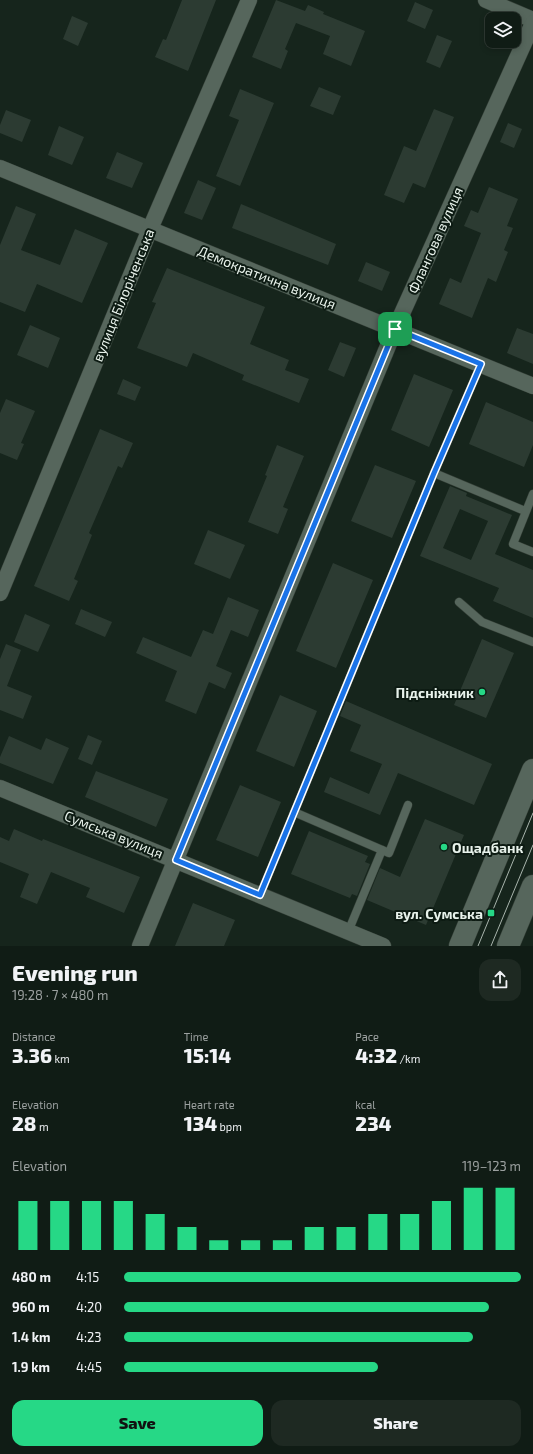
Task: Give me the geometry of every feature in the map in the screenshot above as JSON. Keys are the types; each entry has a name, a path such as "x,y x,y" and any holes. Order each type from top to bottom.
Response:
{"main road":[{"path":"460,946 533,770"},
{"path":"508,946 533,886"}],"street":[{"name":"вулиця Білоріченська","path":"0,593 150,229 249,0"},
{"path":"486,0 533,20"},
{"name":"Флангова вулиця","path":"140,946 395,329 533,23"},
{"name":"Демократична вулиця","path":"0,168 533,386"},
{"name":"Сумська вулиця","path":"0,788 383,946"}],"lane":[{"path":"260,895 434,473 481,364"},
{"path":"434,473 525,511"},
{"path":"533,494 513,544 533,552"},
{"path":"459,602 482,622 533,642"},
{"path":"294,812 389,853 408,805"},
{"path":"348,932 382,850"}],"building":[{"path":"182,0 216,0 188,71 155,57 163,39 166,40"},
{"path":"276,0 305,11 308,5 324,12 323,14 365,31 351,66 323,54 330,36 296,23 285,49 288,51 281,69 252,57"},
{"path":"415,2 433,10 425,29 407,21"},
{"path":"72,16 88,23 78,46 63,39"},
{"path":"437,35 452,41 440,68 426,62"},
{"path":"319,87 341,96 333,115 310,106"},
{"path":"240,89 274,103 240,186 216,176 239,120 229,116"},
{"path":"434,109 454,117 425,188 413,183 404,203 384,195 404,146 416,151"},
{"path":"6,110 31,120 22,142 0,133 0,125"},
{"path":"508,123 522,129 514,148 500,142"},
{"path":"59,126 84,137 72,165 48,155"},
{"path":"117,152 143,163 132,188 106,178"},
{"path":"198,180 216,188 202,220 184,213"},
{"path":"489,187 518,199 507,226 513,228 504,250 508,252 496,282 488,278 472,318 439,304 450,278 461,283 481,233 464,226 471,210 478,213"},
{"path":"241,204 336,244 328,265 232,228"},
{"path":"16,206 36,214 21,250 60,265 75,229 108,243 82,303 37,284 25,312 0,302 0,245"},
{"path":"366,262 390,272 382,291 358,281"},
{"path":"167,268 265,307 250,344 289,360 285,370 309,379 299,403 242,380 244,375 193,353 187,367 137,348 156,303 152,302"},
{"path":"30,325 60,338 48,368 17,355"},
{"path":"517,328 533,334 533,364 507,353"},
{"path":"340,342 356,348 344,377 328,370"},
{"path":"414,374 453,390 429,447 391,430"},
{"path":"123,379 141,387 135,401 117,394"},
{"path":"6,399 35,411 21,443 24,444 17,460 0,453 0,413"},
{"path":"486,402 533,422 533,445 524,467 469,444"},
{"path":"100,429 133,443 122,468 118,466 89,533 92,535 74,579 78,581 69,601 34,586"},
{"path":"277,445 304,456 283,507 288,509 278,534 248,522 267,476 265,475"},
{"path":"375,465 416,481 392,538 351,521"},
{"path":"450,486 467,493 466,496 512,515 495,554 533,570 533,618 493,601 499,588 420,556","holes":["460,509 488,521 471,560 443,548"]},
{"path":"208,530 245,545 230,579 194,564"},
{"path":"333,563 373,580 336,668 296,651"},
{"path":"228,597 259,610 248,637 231,630 216,666 232,673 225,689 209,682 196,714 165,701 177,671 136,653 143,637 191,657 203,630 213,634"},
{"path":"81,609 112,622 105,637 75,624"},
{"path":"25,614 50,625 38,652 14,642"},
{"path":"482,639 514,653 486,718 454,705"},
{"path":"6,644 21,650 7,686 32,696 23,719 0,710 0,659"},
{"path":"280,695 317,711 294,767 256,751"},
{"path":"346,701 492,764 474,805 398,773 380,815 324,792 330,777 369,794 382,764 350,751 361,725 340,716"},
{"path":"88,735 102,741 92,765 78,759"},
{"path":"9,736 41,750 46,738 69,748 53,784 0,763 0,757"},
{"path":"96,771 168,799 156,827 85,797"},
{"path":"240,785 281,802 258,857 216,840"},
{"path":"425,819 464,835 426,925 367,900 380,868 400,877"},
{"path":"14,829 42,841 43,839 140,877 124,913 86,897 90,888 51,872 37,904 20,897 29,874 0,862 0,837 9,841"},
{"path":"309,831 368,856 365,862 370,864 357,896 352,894 350,898 291,874"},
{"path":"193,903 235,920 224,946 175,946"}],"tram line":[{"path":"478,946 533,813"},
{"path":"491,946 533,845"}],"place":[{"name":"Підсніжник","path":"482,692"},
{"name":"Ощадбанк","path":"444,847"},
{"name":"вул. Сумська","path":"491,913"}],"route":[{"path":"395,329 481,364 434,473 260,895 176,860 395,329"}]}
